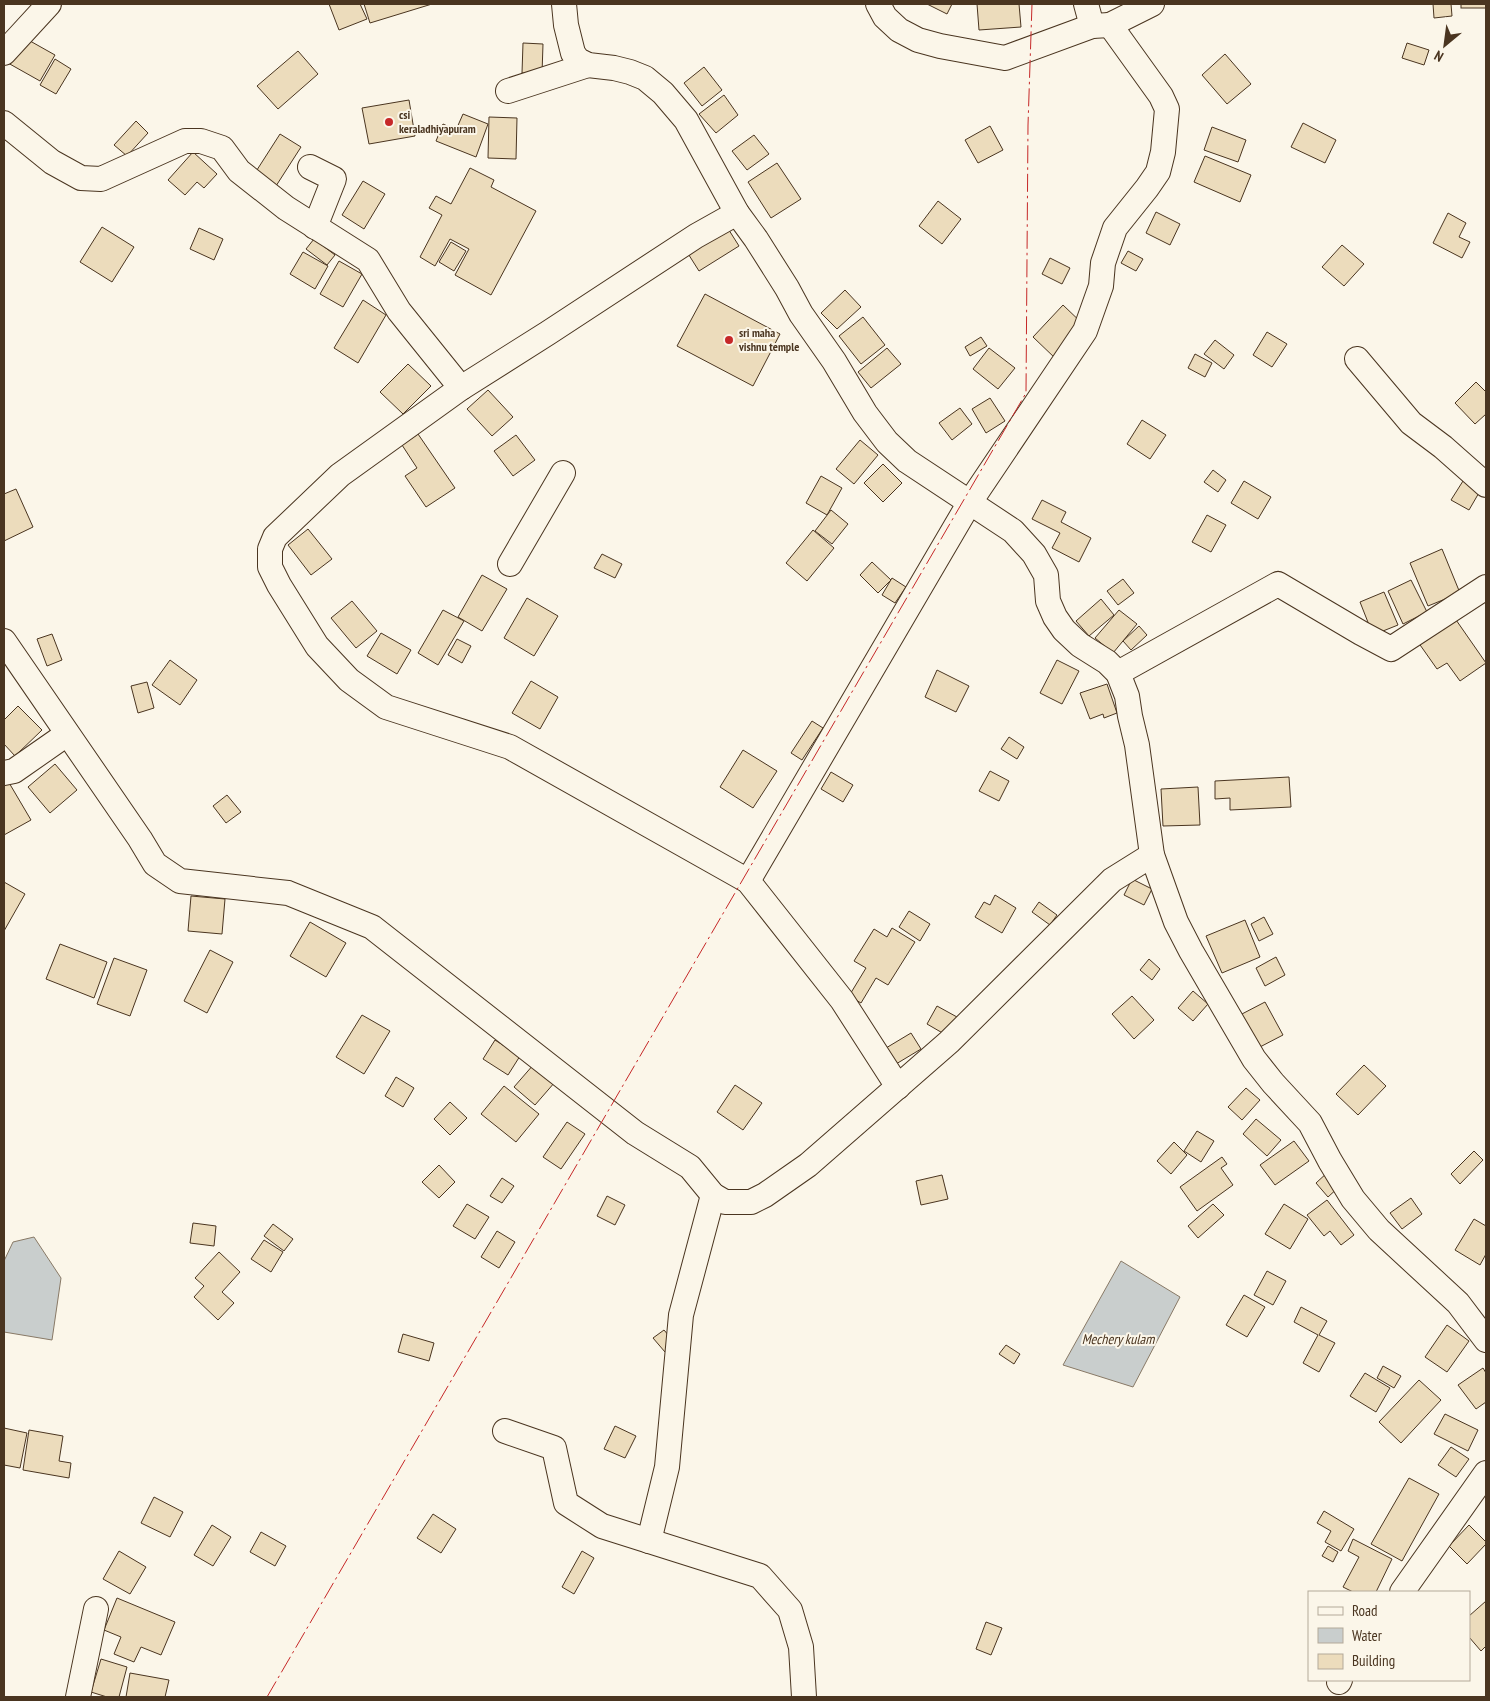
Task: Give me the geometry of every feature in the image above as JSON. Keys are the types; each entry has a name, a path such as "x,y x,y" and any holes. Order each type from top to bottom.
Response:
{"street":[{"path":"4,53 49,4"},
{"path":"564,4 566,25 573,53 578,60 588,65 614,68 645,78 663,93 686,120 737,213 756,239 801,314 887,442 907,461 1013,532 1034,554 1046,575 1048,601 1055,617 1064,630 1080,645 1108,662 1118,673 1128,696 1130,716 1137,744 1152,855 1176,922 1254,1059 1273,1083 1310,1123 1353,1199 1379,1230 1458,1303 1486,1340"},
{"path":"878,4 885,17 899,30 918,40 1005,58 1096,18 1152,4"},
{"path":"748,881 970,502 1085,331 1101,286 1104,263 1115,228 1158,172 1163,152 1167,109 1161,96 1096,18"},
{"path":"508,91 588,65"},
{"path":"4,123 52,162 81,178 101,179 184,142 201,141 222,148 239,171 286,208 368,260 399,311 461,388"},
{"path":"310,167 334,179 315,227"},
{"path":"737,213 696,236 461,388 340,475 274,537 270,549 270,566 279,585 317,646 349,680 386,707 510,747 748,881 842,1000 898,1086"},
{"path":"1357,359 1411,423 1444,447 1486,485"},
{"path":"510,564 563,473"},
{"path":"1118,673 1278,584 1361,633 1391,648 1486,587"},
{"path":"4,641 140,839 155,864 180,881 288,893 372,927 635,1133 690,1167 713,1195 725,1202 750,1202 765,1195 808,1166 949,1042 1112,880 1152,855"},
{"path":"4,773 14,771 67,734"},
{"path":"649,1541 667,1467 681,1315 713,1195"},
{"path":"504,1431 554,1448 566,1503 602,1526 760,1576 790,1610 801,1647 804,1697"},
{"path":"1403,1591 1486,1473"},
{"path":"78,1697 96,1609"}],"water":[{"path":"34,1237 61,1278 52,1340 4,1332 4,1261 13,1242"},
{"name":"Mechery kulam","path":"1121,1261 1180,1297 1133,1387 1063,1365"}],"building":[{"path":"329,4 360,4 367,19 339,30"},
{"path":"364,4 432,4 370,23"},
{"path":"927,4 952,4 947,14"},
{"path":"977,4 1019,4 1021,27 979,30"},
{"path":"1433,4 1451,4 1452,16 1434,18"},
{"path":"1461,4 1486,4 1486,8 1461,8"},
{"path":"23,37 55,55 40,81 8,63"},
{"path":"523,43 543,44 542,74 522,73"},
{"path":"1407,43 1429,50 1424,65 1402,58"},
{"path":"298,51 318,74 278,109 257,86"},
{"path":"1225,54 1251,84 1227,104 1202,75"},
{"path":"55,59 71,69 56,94 40,85"},
{"path":"704,67 722,90 702,106 684,83"},
{"path":"724,95 738,115 716,133 699,114"},
{"name":"csi keraladhiyapuram","path":"409,100 415,136 369,144 362,108"},
{"path":"463,114 488,124 476,157 436,141 443,124 456,130"},
{"path":"489,117 517,118 516,159 488,158"},
{"path":"136,121 148,133 127,156 114,145"},
{"path":"1303,123 1336,140 1325,163 1291,147"},
{"path":"990,126 1003,150 978,163 965,140"},
{"path":"1212,127 1246,140 1238,162 1204,150"},
{"path":"280,134 301,147 276,186 255,173"},
{"path":"754,135 769,154 747,170 732,151"},
{"path":"193,152 217,174 204,188 197,182 185,195 168,180"},
{"path":"1205,156 1251,175 1240,202 1194,182"},
{"path":"777,163 801,199 771,218 748,182"},
{"path":"470,168 494,180 491,187 536,211 491,295 455,275 469,249 450,239 435,266 420,257 442,215 429,208 436,196 451,204"},
{"path":"363,181 385,194 364,229 342,215"},
{"path":"938,201 961,219 942,244 919,226"},
{"path":"1156,212 1180,224 1170,245 1146,233"},
{"path":"1448,213 1466,223 1459,237 1470,242 1462,258 1433,243"},
{"path":"102,227 134,247 112,282 80,262"},
{"path":"727,227 739,246 699,271 687,252"},
{"path":"199,228 223,239 214,260 190,249"},
{"path":"314,239 335,255 327,265 306,249"},
{"path":"451,242 466,251 454,271 439,262"},
{"path":"1342,245 1364,264 1344,286 1322,267"},
{"path":"1128,251 1143,259 1136,271 1121,263"},
{"path":"303,252 328,266 315,289 290,274"},
{"path":"1050,258 1070,268 1062,284 1042,274"},
{"path":"339,261 362,274 343,307 320,294"},
{"path":"845,290 861,307 837,329 821,313"},
{"name":"sri maha vishnu temple","path":"705,294 780,334 753,386 677,346"},
{"path":"363,300 386,315 358,363 334,348"},
{"path":"1063,305 1086,327 1056,359 1033,337"},
{"path":"863,317 885,345 861,364 839,336"},
{"path":"1267,332 1287,344 1272,367 1253,355"},
{"path":"981,337 987,346 970,356 965,347"},
{"path":"1215,340 1234,355 1224,369 1204,354"},
{"path":"887,348 901,364 871,388 858,372"},
{"path":"989,348 1015,368 998,389 973,369"},
{"path":"1195,354 1212,363 1205,377 1188,368"},
{"path":"408,364 431,386 403,414 380,392"},
{"path":"1476,382 1486,392 1486,414 1475,424 1455,403"},
{"path":"488,390 513,417 492,436 467,409"},
{"path":"990,398 1005,421 986,433 972,409"},
{"path":"960,408 972,424 952,440 939,423"},
{"path":"1142,420 1166,435 1150,459 1127,444"},
{"path":"418,434 455,488 426,507 405,476 417,468 402,445"},
{"path":"516,435 535,460 513,476 494,451"},
{"path":"860,440 878,455 854,484 836,469"},
{"path":"883,464 902,483 883,502 864,483"},
{"path":"1213,470 1226,480 1218,492 1204,482"},
{"path":"821,476 842,488 827,515 806,503"},
{"path":"1244,481 1271,497 1258,519 1231,503"},
{"path":"1463,481 1480,491 1469,510 1451,500"},
{"path":"16,489 33,527 4,541 4,494"},
{"path":"1042,500 1066,512 1061,522 1091,538 1079,562 1052,548 1060,533 1032,519"},
{"path":"831,510 848,524 832,544 815,531"},
{"path":"1207,515 1226,525 1211,552 1192,542"},
{"path":"308,529 332,559 311,575 288,545"},
{"path":"813,530 834,548 807,581 786,563"},
{"path":"1442,549 1460,593 1428,606 1410,563"},
{"path":"602,554 622,564 615,578 594,568"},
{"path":"872,562 891,580 878,593 860,575"},
{"path":"482,575 507,589 482,631 458,617"},
{"path":"892,578 906,587 895,603 882,595"},
{"path":"1123,579 1134,593 1118,605 1107,591"},
{"path":"1411,580 1427,612 1403,624 1388,591"},
{"path":"1384,592 1398,625 1373,635 1360,602"},
{"path":"527,598 558,616 534,656 504,638"},
{"path":"1101,599 1114,615 1089,636 1076,621"},
{"path":"352,601 377,631 356,648 331,618"},
{"path":"443,610 464,621 438,665 418,653"},
{"path":"1119,610 1137,624 1113,653 1095,638"},
{"path":"1454,617 1486,663 1460,681 1447,663 1437,669 1418,642"},
{"path":"1139,626 1147,635 1131,650 1123,641"},
{"path":"381,633 411,650 397,674 367,656"},
{"path":"52,634 62,660 47,666 37,639"},
{"path":"457,639 471,646 462,663 448,655"},
{"path":"170,660 197,680 180,705 152,685"},
{"path":"1057,660 1079,671 1062,704 1040,693"},
{"path":"937,670 969,686 956,712 925,697"},
{"path":"531,681 558,697 540,729 512,713"},
{"path":"147,682 154,708 138,713 131,686"},
{"path":"1107,684 1117,713 1104,718 1103,714 1090,719 1080,693"},
{"path":"18,706 42,730 15,756 4,744 4,720"},
{"path":"812,721 823,728 802,760 791,753"},
{"path":"1009,737 1024,747 1017,759 1001,749"},
{"path":"743,750 777,771 753,808 720,787"},
{"path":"55,764 77,790 50,813 28,787"},
{"path":"990,771 1009,781 999,801 979,791"},
{"path":"831,772 853,785 843,802 821,789"},
{"path":"1289,777 1291,807 1230,810 1230,798 1215,799 1215,781"},
{"path":"8,781 31,820 4,835 4,784"},
{"path":"1198,787 1200,825 1163,826 1161,789"},
{"path":"227,795 241,812 226,823 213,806"},
{"path":"1132,879 1152,889 1144,905 1124,895"},
{"path":"4,882 25,894 4,931"},
{"path":"995,895 1016,908 1002,933 975,917 984,902 990,905"},
{"path":"191,896 225,899 222,934 188,931"},
{"path":"1039,902 1057,915 1050,925 1032,912"},
{"path":"909,911 930,924 920,941 899,927"},
{"path":"1264,917 1273,934 1259,941 1251,924"},
{"path":"1245,920 1260,957 1222,973 1206,936"},
{"path":"310,922 346,943 326,977 290,956"},
{"path":"892,928 915,942 888,985 876,978 861,1003 849,996 866,968 854,961 874,929 887,937"},
{"path":"60,944 107,962 94,998 46,979"},
{"path":"210,950 233,962 207,1013 184,1001"},
{"path":"1276,957 1285,975 1265,986 1256,968"},
{"path":"114,958 147,970 130,1016 97,1004"},
{"path":"1149,959 1160,969 1152,980 1140,970"},
{"path":"1193,991 1208,1004 1193,1021 1178,1008"},
{"path":"1132,996 1154,1020 1134,1039 1112,1014"},
{"path":"1265,1002 1283,1035 1258,1048 1240,1015"},
{"path":"937,1006 957,1017 946,1035 927,1024"},
{"path":"362,1015 390,1031 364,1074 336,1057"},
{"path":"911,1033 921,1049 896,1064 886,1048"},
{"path":"495,1040 520,1056 508,1075 483,1059"},
{"path":"534,1064 555,1082 535,1105 514,1087"},
{"path":"1364,1065 1386,1086 1358,1115 1336,1094"},
{"path":"396,1077 414,1088 403,1107 385,1096"},
{"path":"735,1085 762,1103 743,1130 717,1112"},
{"path":"504,1086 539,1114 516,1142 481,1114"},
{"path":"1246,1088 1260,1100 1242,1120 1228,1107"},
{"path":"450,1102 467,1118 450,1135 434,1119"},
{"path":"1256,1119 1281,1140 1267,1156 1243,1134"},
{"path":"567,1122 585,1134 561,1169 543,1157"},
{"path":"1197,1131 1214,1141 1201,1162 1184,1151"},
{"path":"1294,1141 1309,1161 1275,1185 1260,1165"},
{"path":"1174,1142 1187,1155 1171,1174 1157,1161"},
{"path":"1474,1151 1483,1160 1460,1184 1451,1174"},
{"path":"1222,1157 1227,1164 1221,1168 1233,1185 1197,1211 1180,1187"},
{"path":"439,1165 455,1182 439,1198 422,1182"},
{"path":"1328,1172 1340,1186 1328,1197 1316,1183"},
{"path":"942,1175 948,1199 921,1205 916,1181"},
{"path":"502,1178 514,1186 502,1203 490,1196"},
{"path":"607,1196 625,1205 615,1225 597,1216"},
{"path":"1411,1198 1422,1214 1402,1229 1390,1213"},
{"path":"1327,1200 1354,1235 1341,1245 1330,1231 1324,1236 1307,1215"},
{"path":"467,1204 489,1217 475,1239 453,1226"},
{"path":"1213,1204 1224,1215 1198,1238 1188,1226"},
{"path":"1284,1204 1308,1219 1290,1249 1265,1234"},
{"path":"1474,1219 1486,1226 1486,1254 1480,1265 1455,1250"},
{"path":"193,1223 216,1226 214,1246 190,1243"},
{"path":"273,1224 293,1239 284,1251 264,1236"},
{"path":"497,1231 515,1242 499,1268 481,1257"},
{"path":"264,1240 283,1252 271,1272 251,1259"},
{"path":"219,1252 240,1272 222,1292 234,1303 218,1320 194,1297 204,1286 195,1278"},
{"path":"1267,1271 1286,1281 1273,1305 1254,1295"},
{"path":"1244,1295 1265,1307 1247,1337 1226,1325"},
{"path":"1301,1307 1327,1321 1319,1335 1335,1343 1319,1372 1303,1363 1318,1335 1294,1322"},
{"path":"1447,1325 1469,1341 1447,1372 1425,1357"},
{"path":"664,1330 675,1343 665,1352 653,1338"},
{"path":"403,1334 434,1343 429,1361 398,1352"},
{"path":"1006,1345 1020,1354 1014,1364 999,1354"},
{"path":"1383,1366 1401,1376 1394,1388 1377,1378"},
{"path":"1483,1368 1486,1373 1486,1402 1476,1409 1458,1385"},
{"path":"1365,1373 1390,1388 1376,1412 1350,1396"},
{"path":"1419,1380 1441,1400 1401,1443 1379,1422"},
{"path":"1445,1414 1478,1430 1468,1451 1434,1434"},
{"path":"615,1426 636,1436 625,1458 604,1449"},
{"path":"4,1428 27,1433 20,1468 4,1465"},
{"path":"29,1430 63,1436 59,1461 71,1463 69,1478 23,1470"},
{"path":"1451,1447 1469,1459 1456,1477 1438,1465"},
{"path":"1409,1478 1439,1494 1402,1561 1371,1544"},
{"path":"154,1497 183,1512 170,1537 141,1523"},
{"path":"1324,1511 1354,1529 1341,1551 1325,1542 1331,1531 1317,1523"},
{"path":"433,1514 456,1529 441,1553 417,1538"},
{"path":"212,1525 231,1537 213,1566 194,1555"},
{"path":"1469,1525 1486,1544 1467,1564 1449,1546"},
{"path":"261,1532 286,1546 275,1566 250,1552"},
{"path":"1353,1539 1392,1559 1376,1591 1351,1591 1343,1587 1359,1557 1348,1551"},
{"path":"1328,1546 1338,1552 1333,1562 1322,1556"},
{"path":"119,1551 146,1567 130,1594 103,1579"},
{"path":"582,1551 594,1558 574,1594 562,1587"},
{"path":"117,1598 175,1622 161,1655 141,1647 134,1662 114,1654 121,1637 104,1630"},
{"path":"1486,1601 1486,1646 1481,1651 1470,1638 1470,1615"},
{"path":"986,1622 1002,1628 991,1655 976,1649"},
{"path":"101,1659 127,1667 119,1697 107,1697 91,1692"},
{"path":"130,1673 169,1680 165,1697 126,1697"}],"power":[{"path":"267,1697 1026,393 1028,125 1032,4"}],"place":[{"name":"csi keraladhiyapuram","path":"389,122"},
{"name":"sri maha vishnu temple","path":"729,340"}]}
